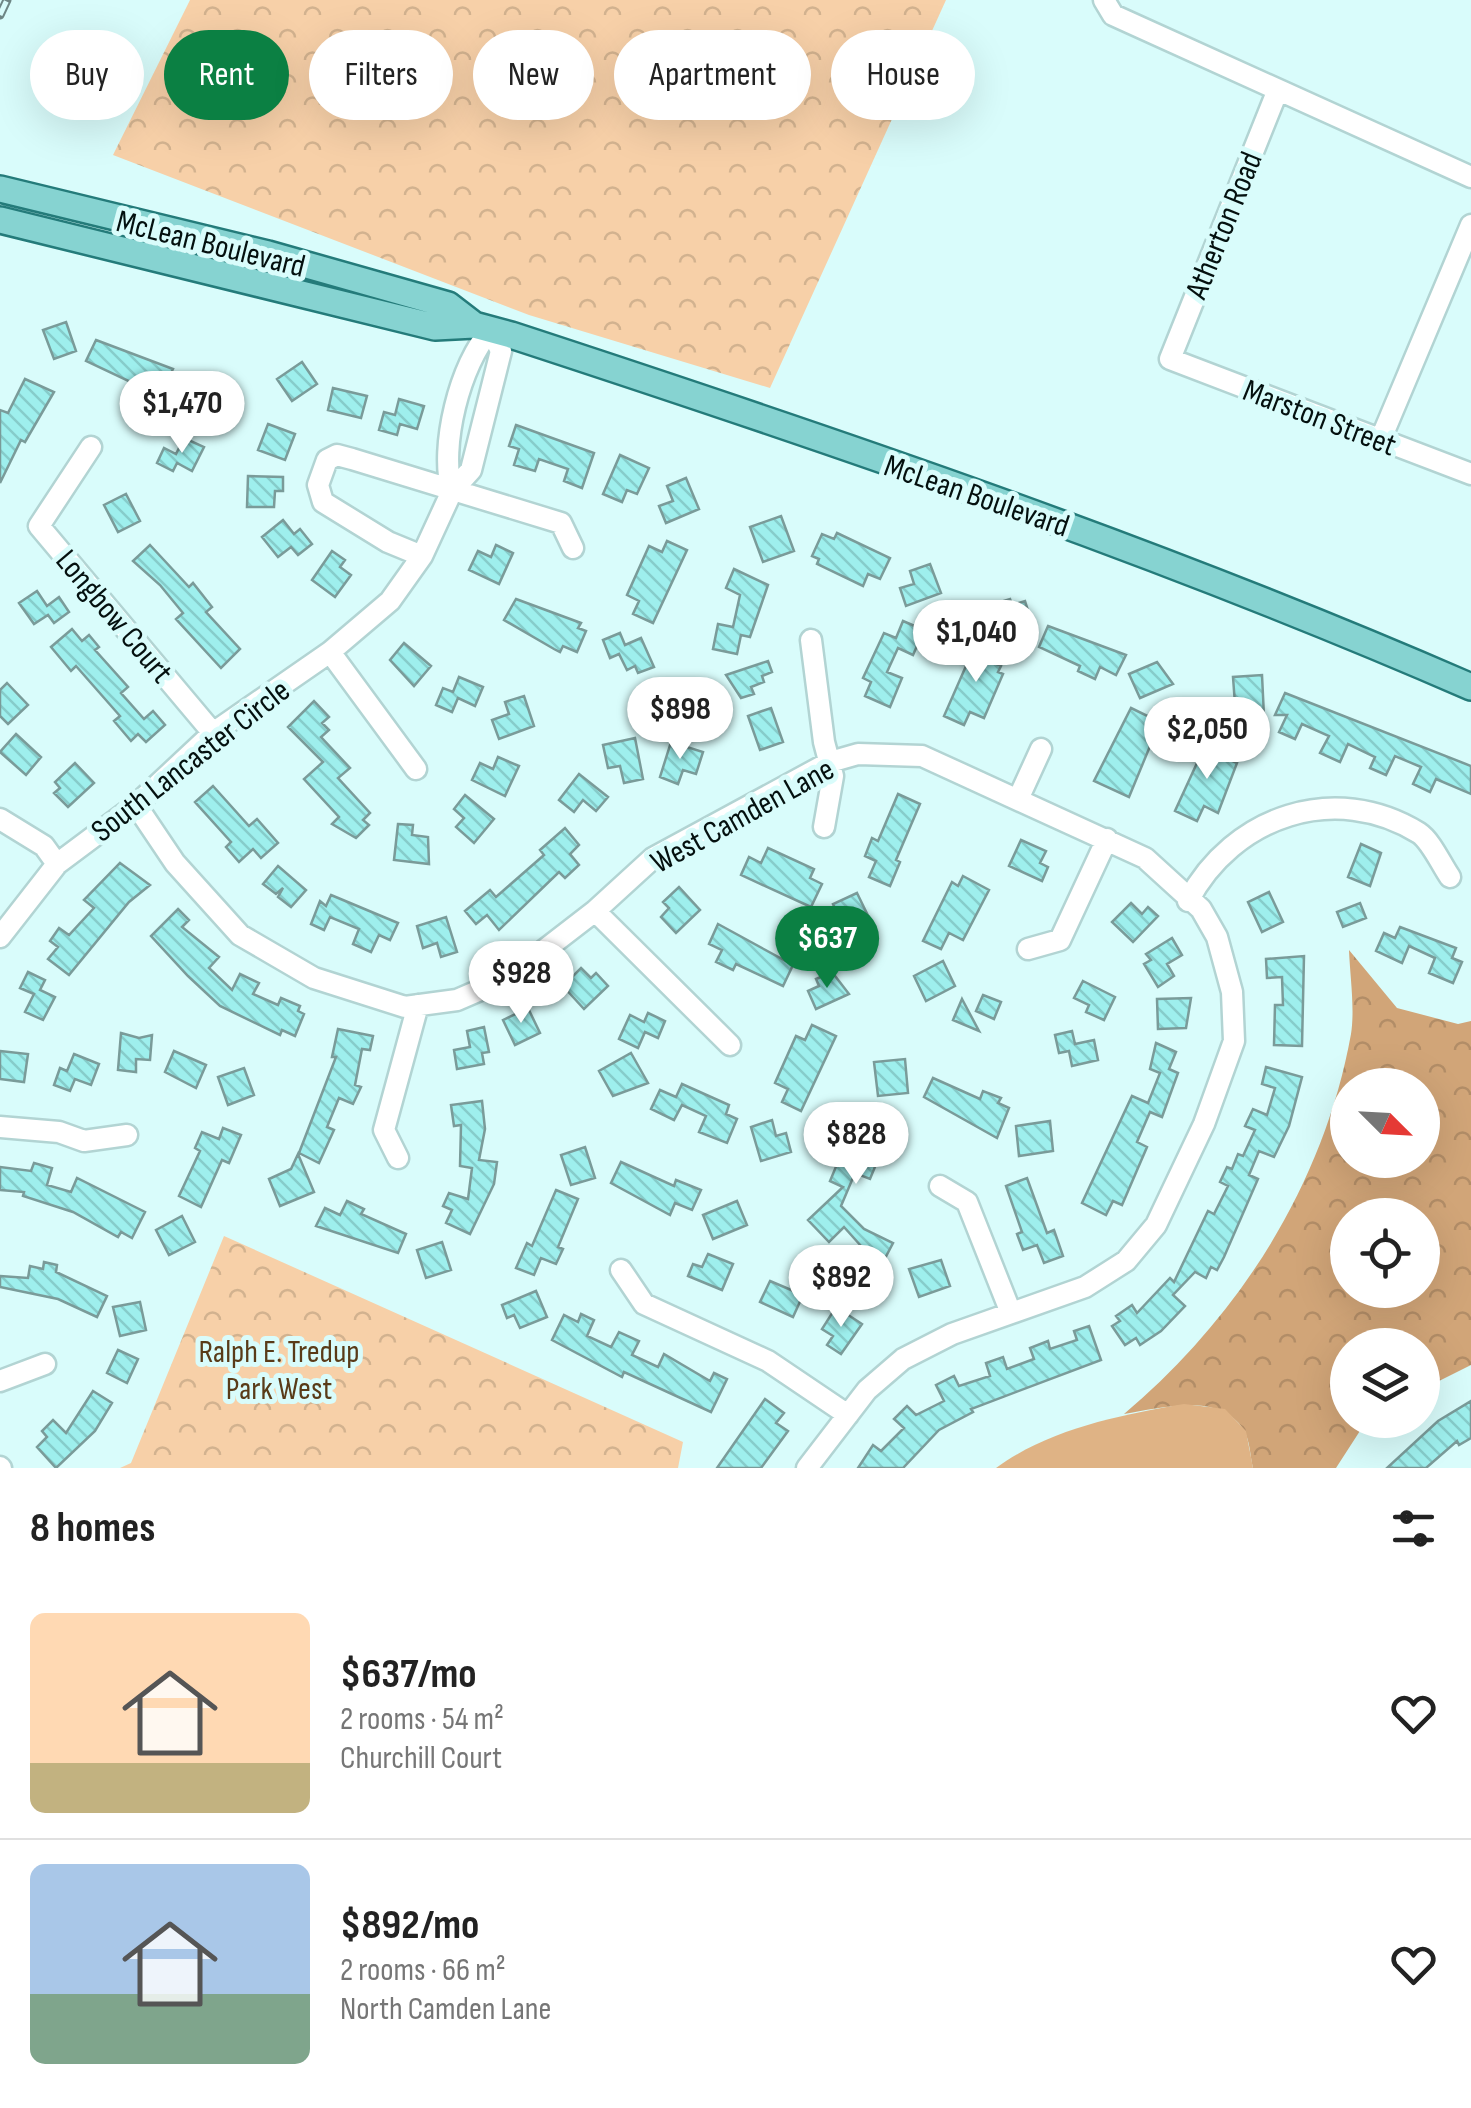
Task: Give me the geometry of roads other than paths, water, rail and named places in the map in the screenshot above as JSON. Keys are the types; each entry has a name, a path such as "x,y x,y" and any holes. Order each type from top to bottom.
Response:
{"main road":[{"name":"McLean Boulevard","path":"0,189 448,305 483,327 712,400 1096,536 1325,624 1471,687"},
{"name":"McLean Boulevard","path":"0,220 435,326 483,327"}],"street":[{"path":"1104,0 1113,15 1471,177"},
{"name":"Atherton Road","path":"1170,358 1277,92"},
{"path":"1380,440 1471,225"},
{"name":"South Lancaster Circle","path":"452,491 444,464 454,416 483,327"},
{"name":"South Lancaster Circle","path":"0,938 56,864 136,806 213,733 330,652 390,600 422,556 452,491 470,470 501,351 483,327"},
{"name":"Marston Street","path":"1170,358 1471,474"},
{"name":"Longbow Court","path":"91,448 39,526 213,733"},
{"path":"422,556 330,509 318,494 324,465 338,456 561,523 573,548"},
{"path":"812,640 833,776 824,827"},
{"path":"330,652 416,769"},
{"path":"1019,797 1041,748"},
{"name":"West Camden Lane","path":"136,806 174,864 240,936 314,978 405,1007 457,1000 508,978 595,912 653,858 830,762 858,754 922,756 1019,797 1145,858 1201,909 1217,937 1234,1016 1227,1069 1156,1224 1126,1261 1085,1286 952,1334 903,1359 867,1390 807,1468"},
{"path":"1188,901 1200,878 1243,839 1292,811 1348,806 1421,834 1450,876"},
{"path":"0,819 44,846 56,864"},
{"path":"1028,949 1060,940 1107,840"},
{"path":"595,912 730,1046"},
{"path":"398,1158 384,1130 418,1005"},
{"path":"0,1127 59,1132 84,1141 127,1134"},
{"path":"940,1186 967,1202 1010,1313"},
{"path":"621,1270 644,1304 768,1361 848,1414"},
{"path":"0,1381 45,1364"}],"railway":[{"path":"0,15 7,0"}],"park label":[{"name":"Ralph E. Tredup Park West","path":"279,1370"}]}
